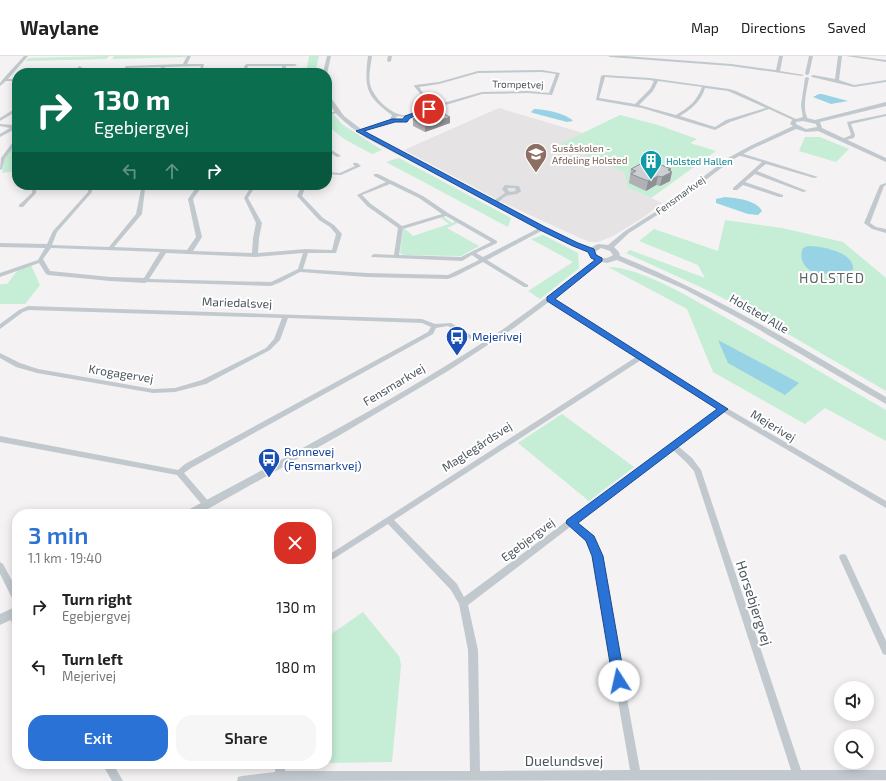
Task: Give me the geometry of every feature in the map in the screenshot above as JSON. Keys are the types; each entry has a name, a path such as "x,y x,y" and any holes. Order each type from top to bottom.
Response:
{"street":[{"path":"2,57 10,56"},
{"path":"15,68 26,56"},
{"path":"185,65 190,56"},
{"path":"326,68 329,56"},
{"path":"359,131 395,118 378,101 370,88 368,82 370,56"},
{"path":"389,61 390,56"},
{"path":"610,56 668,61 673,58 714,63 813,76 837,80 854,86 886,81"},
{"path":"713,56 714,63"},
{"path":"778,72 781,56"},
{"path":"807,120 805,118 803,105 811,56"},
{"path":"837,80 840,56"},
{"path":"848,56 886,61"},
{"path":"125,68 203,65 202,68"},
{"path":"246,68 247,66 296,65"},
{"path":"0,85 12,71"},
{"name":"Trompetvej","path":"395,118 406,117 436,105 482,93 528,92 551,94 558,73 542,71 478,72 439,83 416,86 423,95 436,105"},
{"path":"769,108 728,121 715,129 677,116 636,105 597,99 602,76 656,80 704,86 735,92 796,120 815,122 820,125 820,128 818,129"},
{"path":"4,80 12,80"},
{"path":"636,105 652,90 656,80"},
{"path":"677,116 690,108 701,96 704,86"},
{"path":"332,104 337,112 359,131 494,203 576,245 591,250 598,246 610,247 617,253 616,257 609,260 600,260 593,257 591,250"},
{"path":"815,122 886,104"},
{"path":"0,120 12,112"},
{"path":"332,113 337,112"},
{"path":"842,140 852,137 853,134 849,123 886,115"},
{"path":"796,120 793,124 796,127 808,130 818,129 886,160"},
{"path":"0,125 12,126"},
{"name":"Fensmarkvej","path":"610,247 627,232 668,206 719,166 739,154 796,127"},
{"path":"0,136 12,128"},
{"path":"0,169 3,158 12,146"},
{"path":"332,151 339,156"},
{"path":"739,154 816,177"},
{"path":"735,189 765,162"},
{"path":"332,173 341,174 359,166 355,164"},
{"path":"755,172 805,191"},
{"path":"374,256 462,259 495,242 446,214 421,197 376,175"},
{"path":"390,182 359,195 369,205 401,228"},
{"path":"743,183 781,196"},
{"path":"886,184 882,185 867,223 874,228 886,231"},
{"path":"21,206 34,193 34,190"},
{"path":"0,275 39,261 49,246 55,232 90,192 90,190"},
{"path":"111,248 139,214 143,190"},
{"path":"189,252 199,237 190,199 197,190"},
{"path":"251,190 246,198 259,223 255,254"},
{"path":"0,245 255,254 306,251 334,252 339,234 321,219 299,196 302,190"},
{"path":"494,203 508,193"},
{"path":"401,228 446,214"},
{"path":"396,257 401,228"},
{"path":"39,261 48,273 146,281 271,284 278,282 293,272 300,270 367,274 448,276 454,275 543,228"},
{"path":"146,281 164,251"},
{"path":"300,270 306,251"},
{"path":"472,253 526,286"},
{"name":"Holsted Alle","path":"616,257 710,299 886,401"},
{"name":"Fensmarkvej","path":"199,509 379,410 481,347 550,299 600,260"},
{"name":"Mejerivej","path":"550,299 723,409 886,505"},
{"name":"Mariedalsvej","path":"0,328 21,311 28,308 422,321 434,326 449,324 474,339"},
{"name":"Krogagervej","path":"0,354 18,365 37,372 153,391 175,390 204,382 268,349 278,340 286,316"},
{"path":"179,472 430,334 434,326"},
{"name":"Maglegårdsvej","path":"332,557 640,357"},
{"name":"Egebjergvej","path":"463,603 723,409"},
{"path":"0,439 179,472 207,505"},
{"name":"Horsebjergvej","path":"673,446 689,460 697,470 798,775"},
{"path":"389,520 454,587 463,603 473,650 475,776"},
{"path":"571,523 590,539 598,556 636,775"},
{"path":"843,557 886,651"},
{"path":"0,566 12,589"},
{"path":"0,620 12,617"},
{"path":"110,769 118,781"},
{"path":"280,769 280,776"},
{"name":"Duelundsvej","path":"242,781 280,776 886,775"}],"shaded area":[{"name":"Susåskolen - Afdeling Holsted","path":"499,108 583,133 560,144 624,172 628,188 662,203 644,217 613,236 598,242 589,242 506,204 404,150"}],"green space":[{"path":"109,56 106,59 25,61 29,58"},
{"path":"114,56 186,56 186,57 112,59"},
{"path":"309,56 319,56 316,68 307,68"},
{"path":"332,114 343,125 382,150 372,154 344,139 332,129"},
{"path":"620,115 658,125 697,139 690,143 716,151 651,198 628,188 624,172 560,144"},
{"path":"805,137 820,137 849,149 836,162 799,151"},
{"path":"12,149 12,172 2,173 4,159"},
{"path":"399,158 511,218 508,227 386,162"},
{"path":"444,217 452,223 455,221 458,223 447,228 479,246 461,256 404,255 400,253 403,230 405,229 413,236 449,224 441,218"},
{"path":"725,220 782,228 843,242 886,278 886,391 754,314 707,290 626,253 630,250 705,278 698,265 639,241 654,229 718,251"},
{"path":"543,235 578,253 579,268 540,299 528,291 573,262 531,239"},
{"path":"31,265 40,285 25,304 0,304 0,284 7,284 18,270"},
{"path":"608,267 621,268 635,272 665,284 886,410 886,441 825,408 805,424 713,372 687,309"},
{"path":"562,414 634,467 589,501 518,443"},
{"path":"363,612 399,656 401,665 392,762 332,763 332,634"}],"water":[{"path":"819,94 848,101 831,104 813,97"},
{"path":"534,109 560,114 570,118 573,121 567,122 531,112"},
{"path":"725,197 751,202 762,211 758,215 748,214 716,203 716,199"},
{"path":"808,246 821,247 843,254 849,259 853,270 839,273 815,274 805,266 801,256 803,248"},
{"path":"718,340 799,383 785,395 728,363"}],"building":[{"path":"438,111 450,117 425,126 413,119"},
{"path":"646,161 652,163 654,162 671,169 668,170 672,172 648,181 631,174 636,171 631,169"}],"place":[{"name":"Susåskolen - Afdeling Holsted","path":"536,174"},
{"name":"Holsted Hallen","path":"651,180"},
{"name":"Mejerivej","path":"457,356"},
{"name":"Rønnevej (Fensmarkvej)","path":"269,478"}],"district":[{"name":"HOLSTED","path":"832,278"}],"route":[{"path":"429,109 406,117 407,119 405,121 394,121 359,131 576,245 591,250 593,257 600,260 550,299 723,409 571,523 590,539 598,556 619,681"}]}
